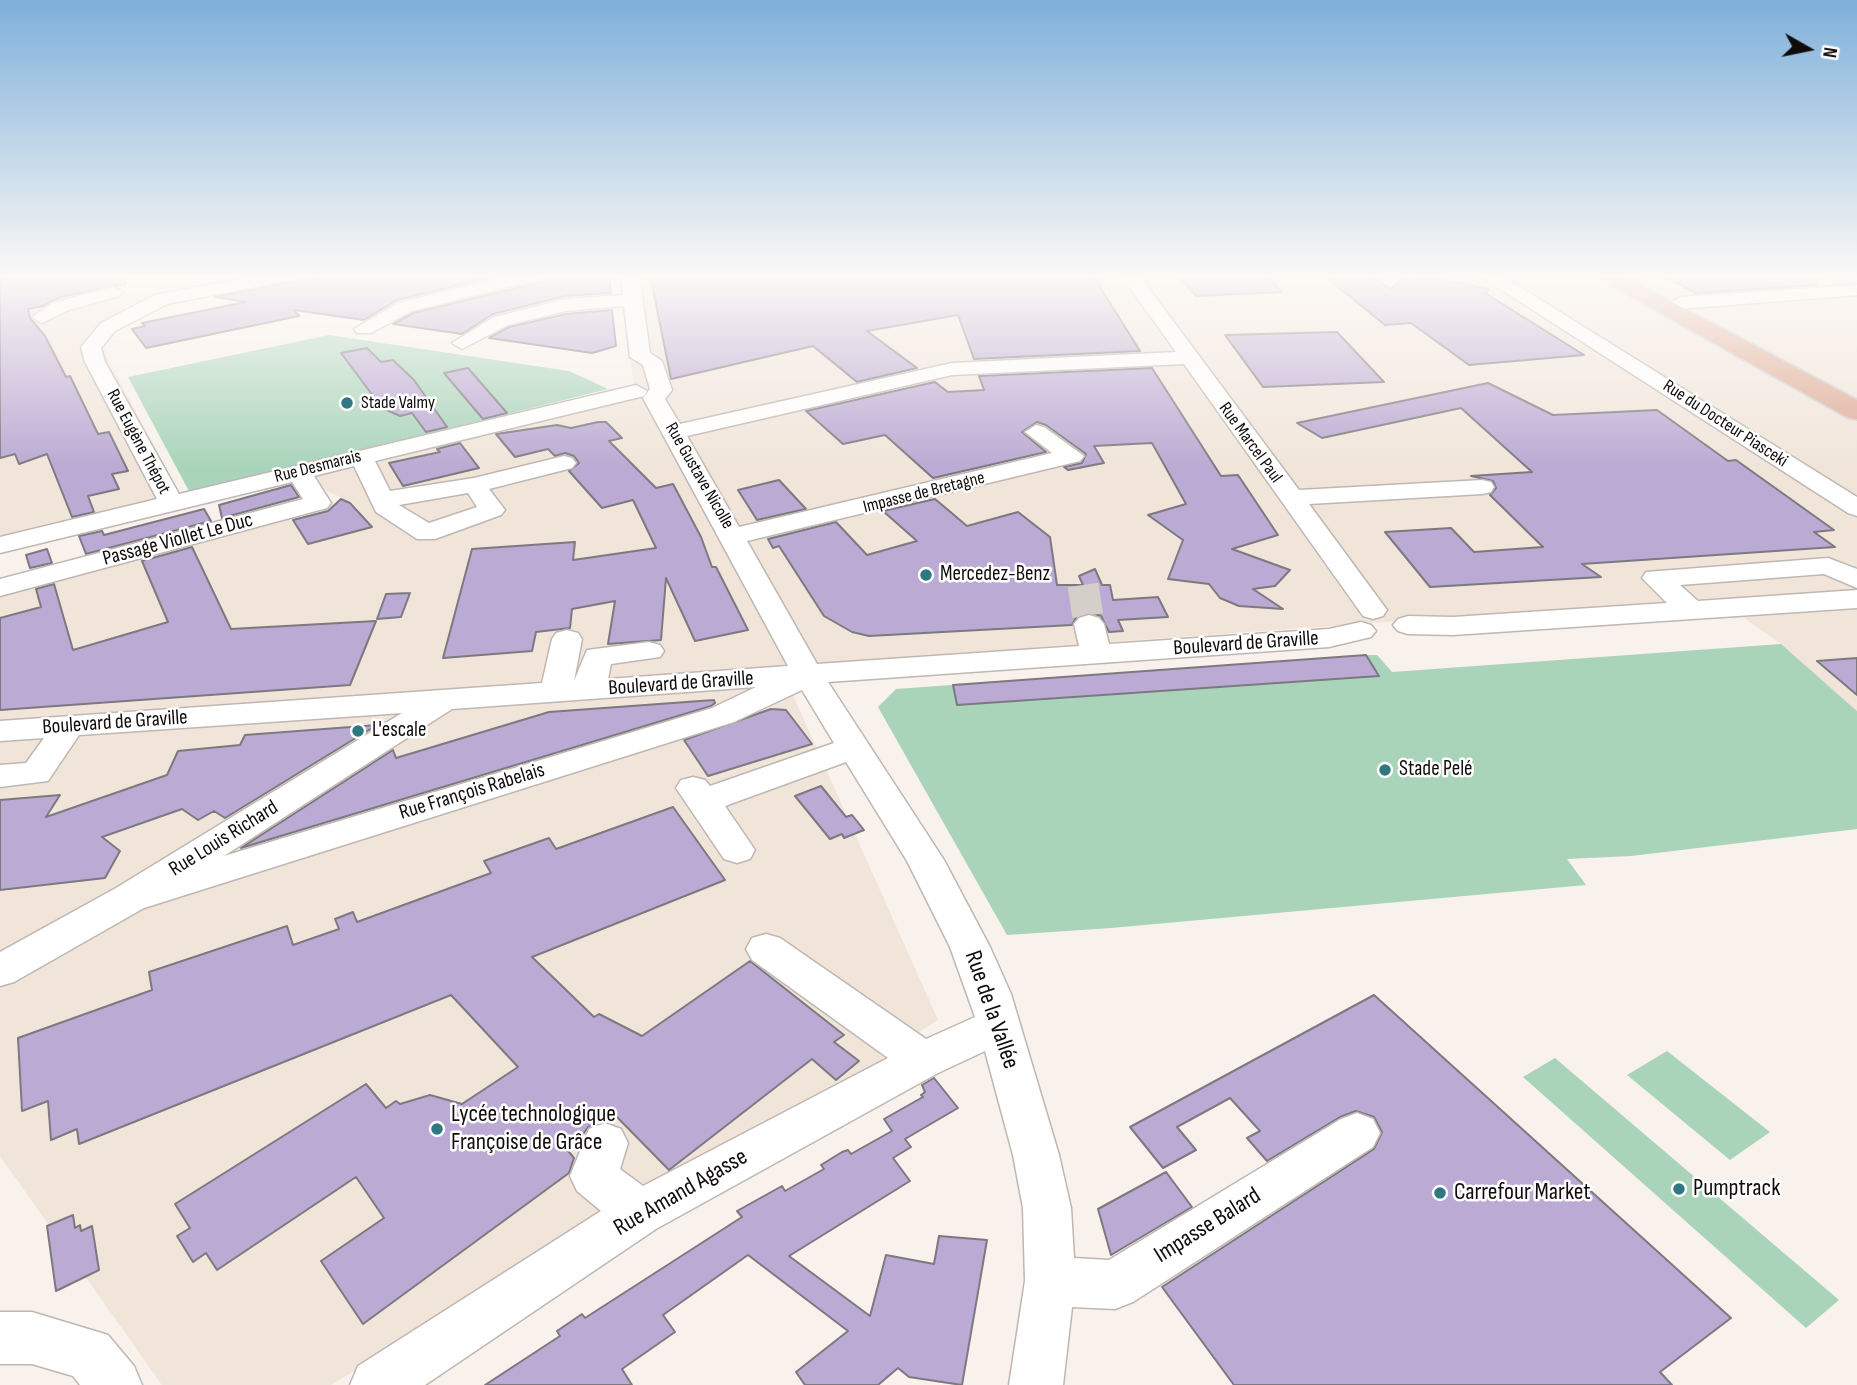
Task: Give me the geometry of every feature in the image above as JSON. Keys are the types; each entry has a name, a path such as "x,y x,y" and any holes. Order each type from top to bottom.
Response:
{"main road":[{"path":"1722,339 1857,411"},
{"path":"1748,339 1857,396"}],"street":[{"name":"Rue Eugène Thépot","path":"98,339 90,349 171,503"},
{"path":"465,349 478,339"},
{"name":"Rue Gustave Nicolle","path":"638,339 640,357 652,361 661,390 649,397 674,432 808,674"},
{"name":"Rue Marcel Paul","path":"1175,339 1290,498 1367,621"},
{"name":"Rue du Docteur Piasceki","path":"1588,339 1857,508"},
{"path":"674,432 952,369 1189,358"},
{"name":"Rue Desmarais","path":"0,545 361,456 649,397"},
{"name":"Impasse de Bretagne","path":"733,536 1072,456 1037,432"},
{"path":"361,456 385,507 426,533 492,510 474,485"},
{"path":"382,500 474,485 564,463"},
{"name":"Passage Viollet Le Duc","path":"0,587 318,503 298,471"},
{"path":"1290,498 1482,487"},
{"path":"1692,611 1656,578 1828,566 1857,580"},
{"path":"1367,621 1391,613 1408,625 1453,626 1850,601"},
{"name":"Boulevard de Graville","path":"0,732 1329,638 1367,621"},
{"path":"1089,624 1096,654"},
{"path":"556,693 567,639"},
{"path":"590,690 598,656 649,651"},
{"name":"Rue de la Vallée","path":"808,674 925,860 990,994 1036,1155 1047,1208 1050,1281 1036,1385"},
{"name":"Rue François Rabelais","path":"130,898 723,715 808,674"},
{"name":"Rue Louis Richard","path":"0,971 130,898 444,701"},
{"path":"0,776 36,773 68,727"},
{"path":"737,850 698,795 854,747"},
{"path":"766,949 923,1060"},
{"name":"Rue Amand Agasse","path":"377,1385 639,1213 923,1060 999,1025"},
{"name":"Impasse Balard","path":"1050,1281 1115,1285 1357,1133"},
{"path":"605,1143 594,1175 639,1213"},
{"path":"0,1338 32,1338 89,1354 115,1385"}],"shaded area":[{"path":"0,339 108,339 105,342 107,357 180,495 0,540"},
{"path":"628,339 1857,339 1857,711 1781,644 1716,598 780,666 938,1020 884,1053 881,1063 742,1138 331,1385 162,1385 0,1156 0,593 294,513 308,545 372,527 353,503 325,490 313,477 635,397"}],"green space":[{"name":"Stade Valmy","path":"312,339 353,339 569,371 608,389 190,493 128,377"},
{"name":"Stade Pelé","path":"1781,644 1857,711 1857,829 1631,856 1567,859 1586,885 1111,928 1007,935 878,707 896,689 1366,655 1377,655 1392,672"},
{"path":"1667,1051 1770,1132 1730,1160 1627,1075"},
{"name":"Pumptrack","path":"1555,1058 1839,1300 1806,1328 1523,1077"}],"building":[{"path":"0,339 46,339 66,377 70,376 98,434 109,432 128,471 112,474 119,489 88,496 94,512 72,517 47,454 19,464 15,454 0,458"},
{"path":"139,339 191,339 146,348"},
{"path":"493,339 615,339 616,346 592,353"},
{"path":"663,339 877,339 917,368 857,382 813,346 671,379"},
{"path":"967,339 1132,339 1140,351 974,359"},
{"path":"1228,339 1343,339 1384,382 1263,387"},
{"path":"1433,339 1558,339 1584,355 1469,365"},
{"path":"367,348 381,362 393,360 414,380 447,427 426,432 412,413 400,416 382,408 341,353"},
{"path":"468,368 507,413 483,419 444,373"},
{"path":"1152,368 1221,476 1238,475 1278,535 1232,549 1290,570 1275,586 1253,589 1283,609 1239,606 1220,598 1209,584 1168,579 1183,540 1148,515 1186,504 1152,443 1094,446 1104,463 1068,470 1064,467 1082,463 1086,454 1046,425 1037,422 1022,432 1046,452 933,478 885,435 843,444 806,411 935,382 948,392 984,390 979,376"},
{"path":"1488,383 1553,415 1657,410 1728,461 1736,460 1834,530 1814,532 1835,547 1582,564 1601,577 1430,587 1385,532 1451,528 1474,552 1543,547 1490,495 1496,488 1493,481 1471,476 1532,472 1461,408 1322,438 1297,423"},
{"path":"606,422 622,438 609,441 656,488 673,484 701,537 712,567 716,567 748,630 695,641 666,578 661,640 608,644 615,601 572,609 570,628 536,632 532,651 443,658 472,549 575,542 573,560 656,548 633,500 602,508 569,471 579,463 574,456 565,453 555,456 548,449 515,457 496,434 557,425 571,428"},
{"path":"460,443 479,468 403,486 389,463 440,452 437,449"},
{"path":"779,480 806,509 757,520 738,490"},
{"path":"291,485 299,497 222,518 219,505"},
{"path":"341,499 350,503 372,527 308,544 293,520 328,511"},
{"name":"Mercedez-Benz","path":"935,499 967,526 1018,512 1050,537 1057,585 1083,585 1079,576 1095,569 1102,585 1110,585 1113,600 1158,597 1168,617 1118,620 1123,631 1109,632 1101,616 1088,612 1077,616 1072,625 869,636 852,632 824,616 779,546 773,548 768,539 836,522 867,555 917,541 883,511"},
{"path":"204,509 211,521 86,554 79,536 102,531 104,535"},
{"path":"192,547 231,629 376,621 350,685 0,710 0,618 41,607 36,589 54,584 73,650 168,622 142,561"},
{"path":"47,549 52,563 30,568 26,555"},
{"path":"410,593 401,617 377,619 386,594"},
{"path":"1366,655 1379,676 957,705 953,685"},
{"path":"1857,658 1857,695 1817,661"},
{"path":"714,700 715,703 711,706 241,848 393,750 396,758 549,712"},
{"path":"771,709 786,710 812,744 708,776 684,740"},
{"path":"377,725 225,818 214,811 198,820 182,809 102,837 120,851 105,878 0,890 0,800 60,795 46,817 167,775 178,751 240,745 245,735"},
{"path":"821,786 846,817 852,815 864,830 844,838 842,834 830,839 795,796"},
{"path":"673,807 725,880 532,957 594,1017 599,1014 642,1036 750,961 844,1035 834,1042 859,1061 836,1080 812,1059 669,1170 613,1113 588,1127 565,1147 574,1158 569,1173 363,1324 321,1261 384,1218 356,1177 217,1270 206,1253 193,1262 177,1236 190,1228 175,1204 366,1084 386,1108 396,1101 400,1104 430,1095 462,1104 518,1067 451,995 79,1144 77,1129 51,1140 48,1101 22,1111 18,1038 152,990 149,972 287,926 293,945 339,929 335,919 353,912 357,922 491,873 484,861 549,838 556,849"},
{"name":"Carrefour Market","path":"1374,995 1731,1318 1660,1372 1672,1385 1234,1385 1162,1287 1374,1149 1382,1132 1374,1117 1356,1111 1340,1117 1267,1161 1247,1138 1260,1131 1230,1098 1177,1127 1196,1150 1163,1168 1130,1127"},
{"path":"934,1078 958,1108 905,1139 911,1147 893,1158 910,1181 789,1256 870,1316 886,1255 934,1264 939,1236 987,1240 962,1385 909,1377 898,1368 878,1385 805,1385 796,1372 848,1331 748,1255 663,1315 675,1332 622,1369 632,1385 485,1385 560,1336 557,1331 582,1314 585,1318 742,1217 737,1211 782,1186 785,1191 824,1169 821,1165 842,1152 848,1150 851,1154 892,1131 884,1119 923,1097 921,1095 925,1092 922,1085"},
{"path":"1166,1172 1192,1207 1111,1255 1098,1209"},
{"path":"73,1215 75,1228 80,1225 81,1231 92,1226 99,1270 56,1291 47,1226"}],"tunnel":[{"path":"1083,585 1089,624"}],"place":[{"name":"Stade Valmy","path":"347,403"},
{"name":"Mercedez-Benz","path":"926,575"},
{"name":"L'escale","path":"358,731"},
{"name":"Stade Pelé","path":"1385,770"},
{"name":"Lycée technologique Françoise de Grâce","path":"437,1129"},
{"name":"Pumptrack","path":"1679,1189"},
{"name":"Carrefour Market","path":"1440,1193"}]}
